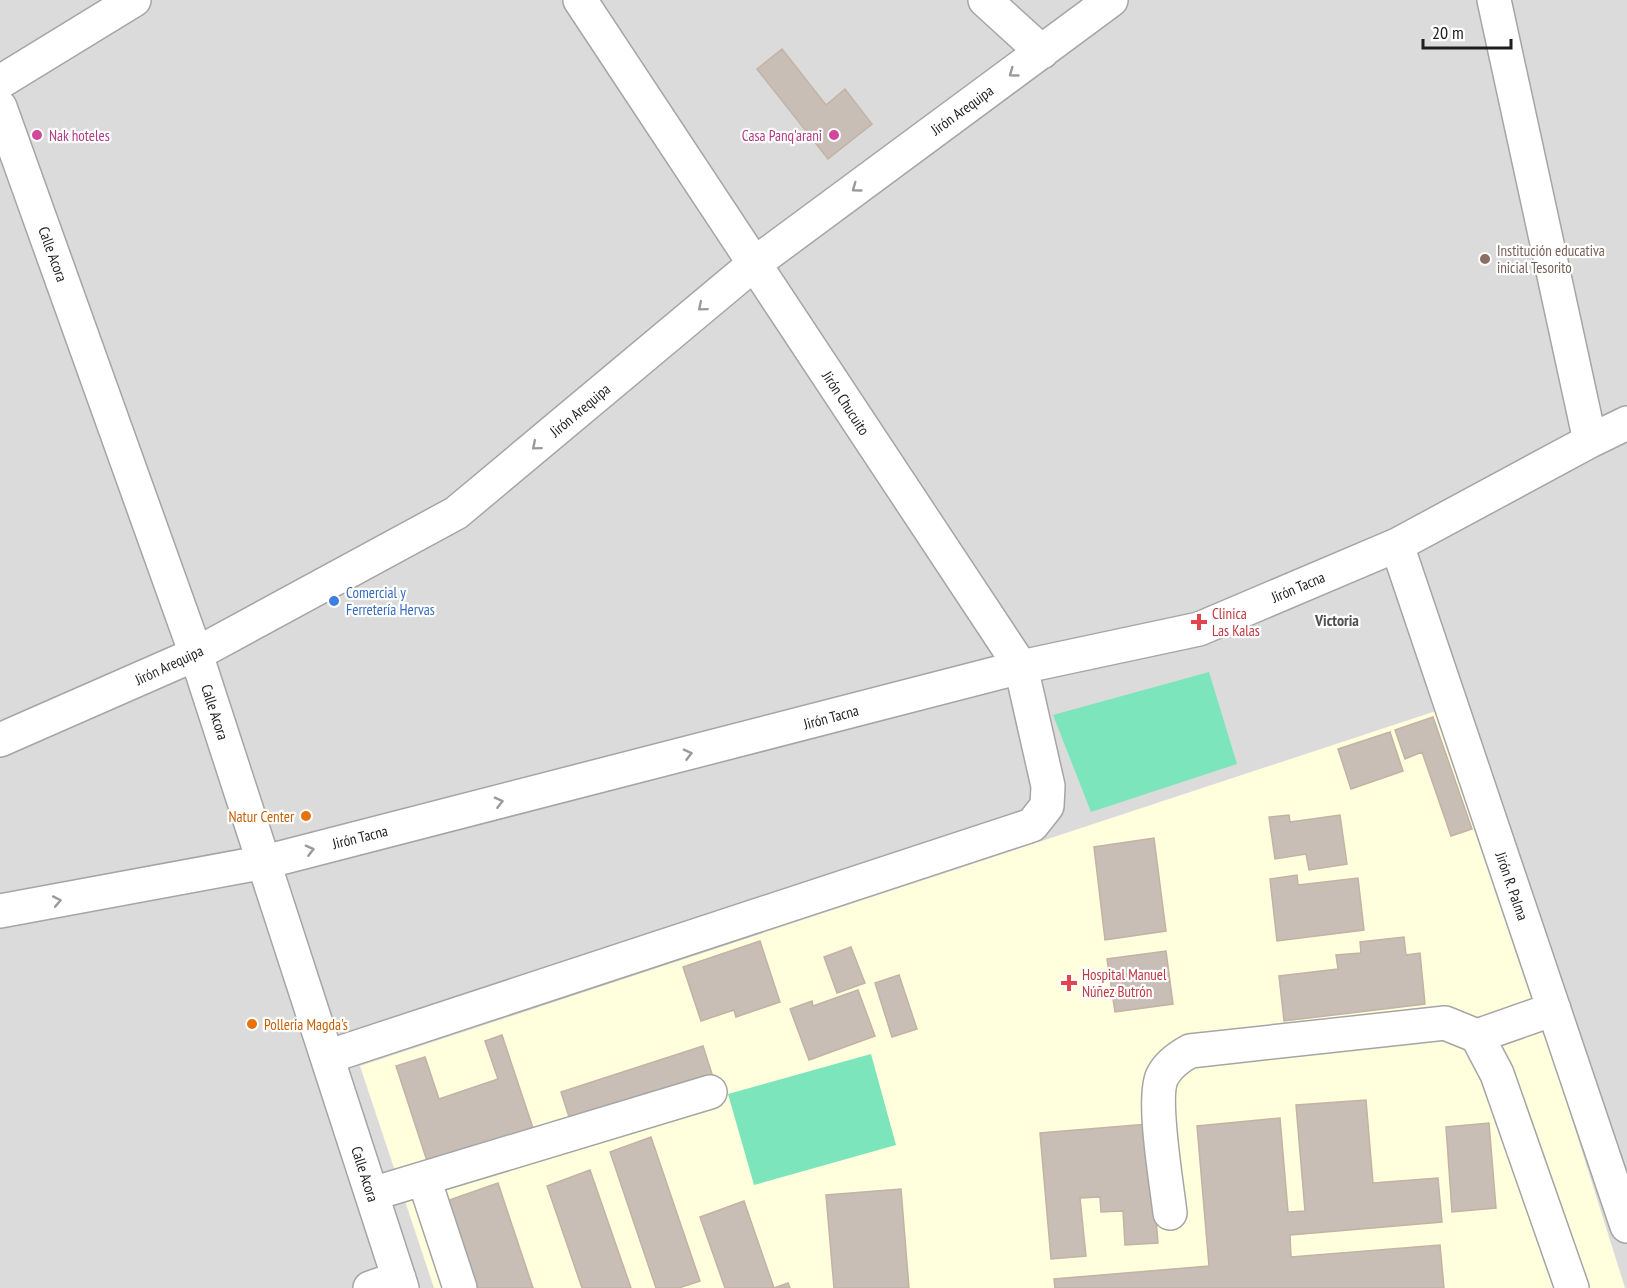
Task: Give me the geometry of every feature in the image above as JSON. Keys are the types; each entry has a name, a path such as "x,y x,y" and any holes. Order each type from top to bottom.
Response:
{"street":[{"path":"0,82 134,0"},
{"name":"Jirón Chucuito","path":"327,1057 1032,825 1047,806 1048,786 1021,667 580,0"},
{"path":"985,0 1042,52"},
{"name":"Jirón Arequipa","path":"0,740 196,654 456,513 754,264 1111,0"},
{"path":"1494,0 1590,441"},
{"name":"Calle Acora","path":"0,107 196,654 265,862 372,1194 390,1285"},
{"name":"Jirón Tacna","path":"0,911 265,862 1021,667 1199,629 1397,545 1627,423"},
{"name":"Jirón R. Palma","path":"1397,545 1627,1226"},
{"path":"1477,1036 1554,1009"},
{"path":"1170,1213 1158,1099 1162,1077 1178,1057 1190,1051 1445,1023 1477,1036 1497,1074 1572,1288"},
{"path":"372,1194 710,1092"},
{"path":"424,1179 460,1288"}],"shaded area":[{"path":"0,0 1627,0 1627,1288 0,1288"},
{"name":"Hospital Manuel Núñez Butrón","path":"1436,711 1554,1062 1625,1288 434,1288 360,1066"}],"green space":[{"path":"1209,672 1237,764 1091,812 1053,715"},
{"path":"871,1054 896,1145 754,1185 728,1094"}],"building":[{"path":"782,49 826,105 845,89 872,124 828,159 757,69"},
{"path":"1433,717 1472,829 1451,836 1422,752 1405,759 1395,730"},
{"path":"1390,732 1403,771 1351,789 1338,749"},
{"path":"1289,815 1290,822 1340,815 1347,864 1309,870 1306,854 1275,859 1269,817"},
{"path":"1154,838 1166,931 1105,940 1094,847"},
{"path":"1297,875 1298,885 1358,878 1364,930 1277,941 1270,879"},
{"path":"1404,937 1406,955 1420,953 1425,1004 1284,1021 1279,976 1338,969 1336,955 1361,953 1360,942"},
{"path":"760,941 780,1002 736,1017 734,1010 701,1021 683,967"},
{"path":"851,947 865,983 837,993 824,957"},
{"path":"1166,951 1173,1004 1115,1012 1107,959"},
{"path":"899,975 917,1029 892,1037 875,983"},
{"path":"858,990 875,1036 809,1060 790,1009 812,1001 813,1006"},
{"path":"502,1035 534,1131 429,1167 396,1066 425,1057 439,1099 498,1079 485,1041"},
{"path":"703,1046 713,1077 571,1123 561,1092"},
{"path":"1366,1100 1373,1183 1438,1178 1442,1222 1290,1235 1291,1257 1440,1245 1444,1288 1055,1288 1054,1279 1209,1266 1197,1126 1280,1118 1288,1212 1305,1211 1296,1105"},
{"path":"1489,1123 1496,1208 1452,1212 1446,1127"},
{"path":"1148,1124 1158,1243 1125,1245 1123,1211 1101,1212 1100,1197 1080,1198 1086,1256 1051,1259 1040,1133"},
{"path":"651,1137 700,1281 679,1288 656,1288 610,1152"},
{"path":"590,1170 631,1288 582,1288 547,1186"},
{"path":"498,1183 533,1288 470,1288 441,1203"},
{"path":"901,1189 909,1288 834,1288 826,1195"},
{"path":"744,1201 774,1288 725,1288 700,1217"},
{"path":"788,1283 790,1288 774,1288"}],"place":[{"name":"Nak hoteles","path":"37,135"},
{"name":"Casa Panq'arani","path":"834,135"},
{"name":"Institución educativa inicial Tesorito","path":"1485,259"},
{"name":"Comercial y Ferretería Hervas","path":"334,601"},
{"name":"Clinica Las Kalas","path":"1199,622"},
{"name":"Natur Center","path":"306,816"},
{"name":"Hospital Manuel Núñez Butrón","path":"1069,983"},
{"name":"Polleria Magda's","path":"252,1024"}],"district":[{"name":"Victoria","path":"1337,620"}]}
